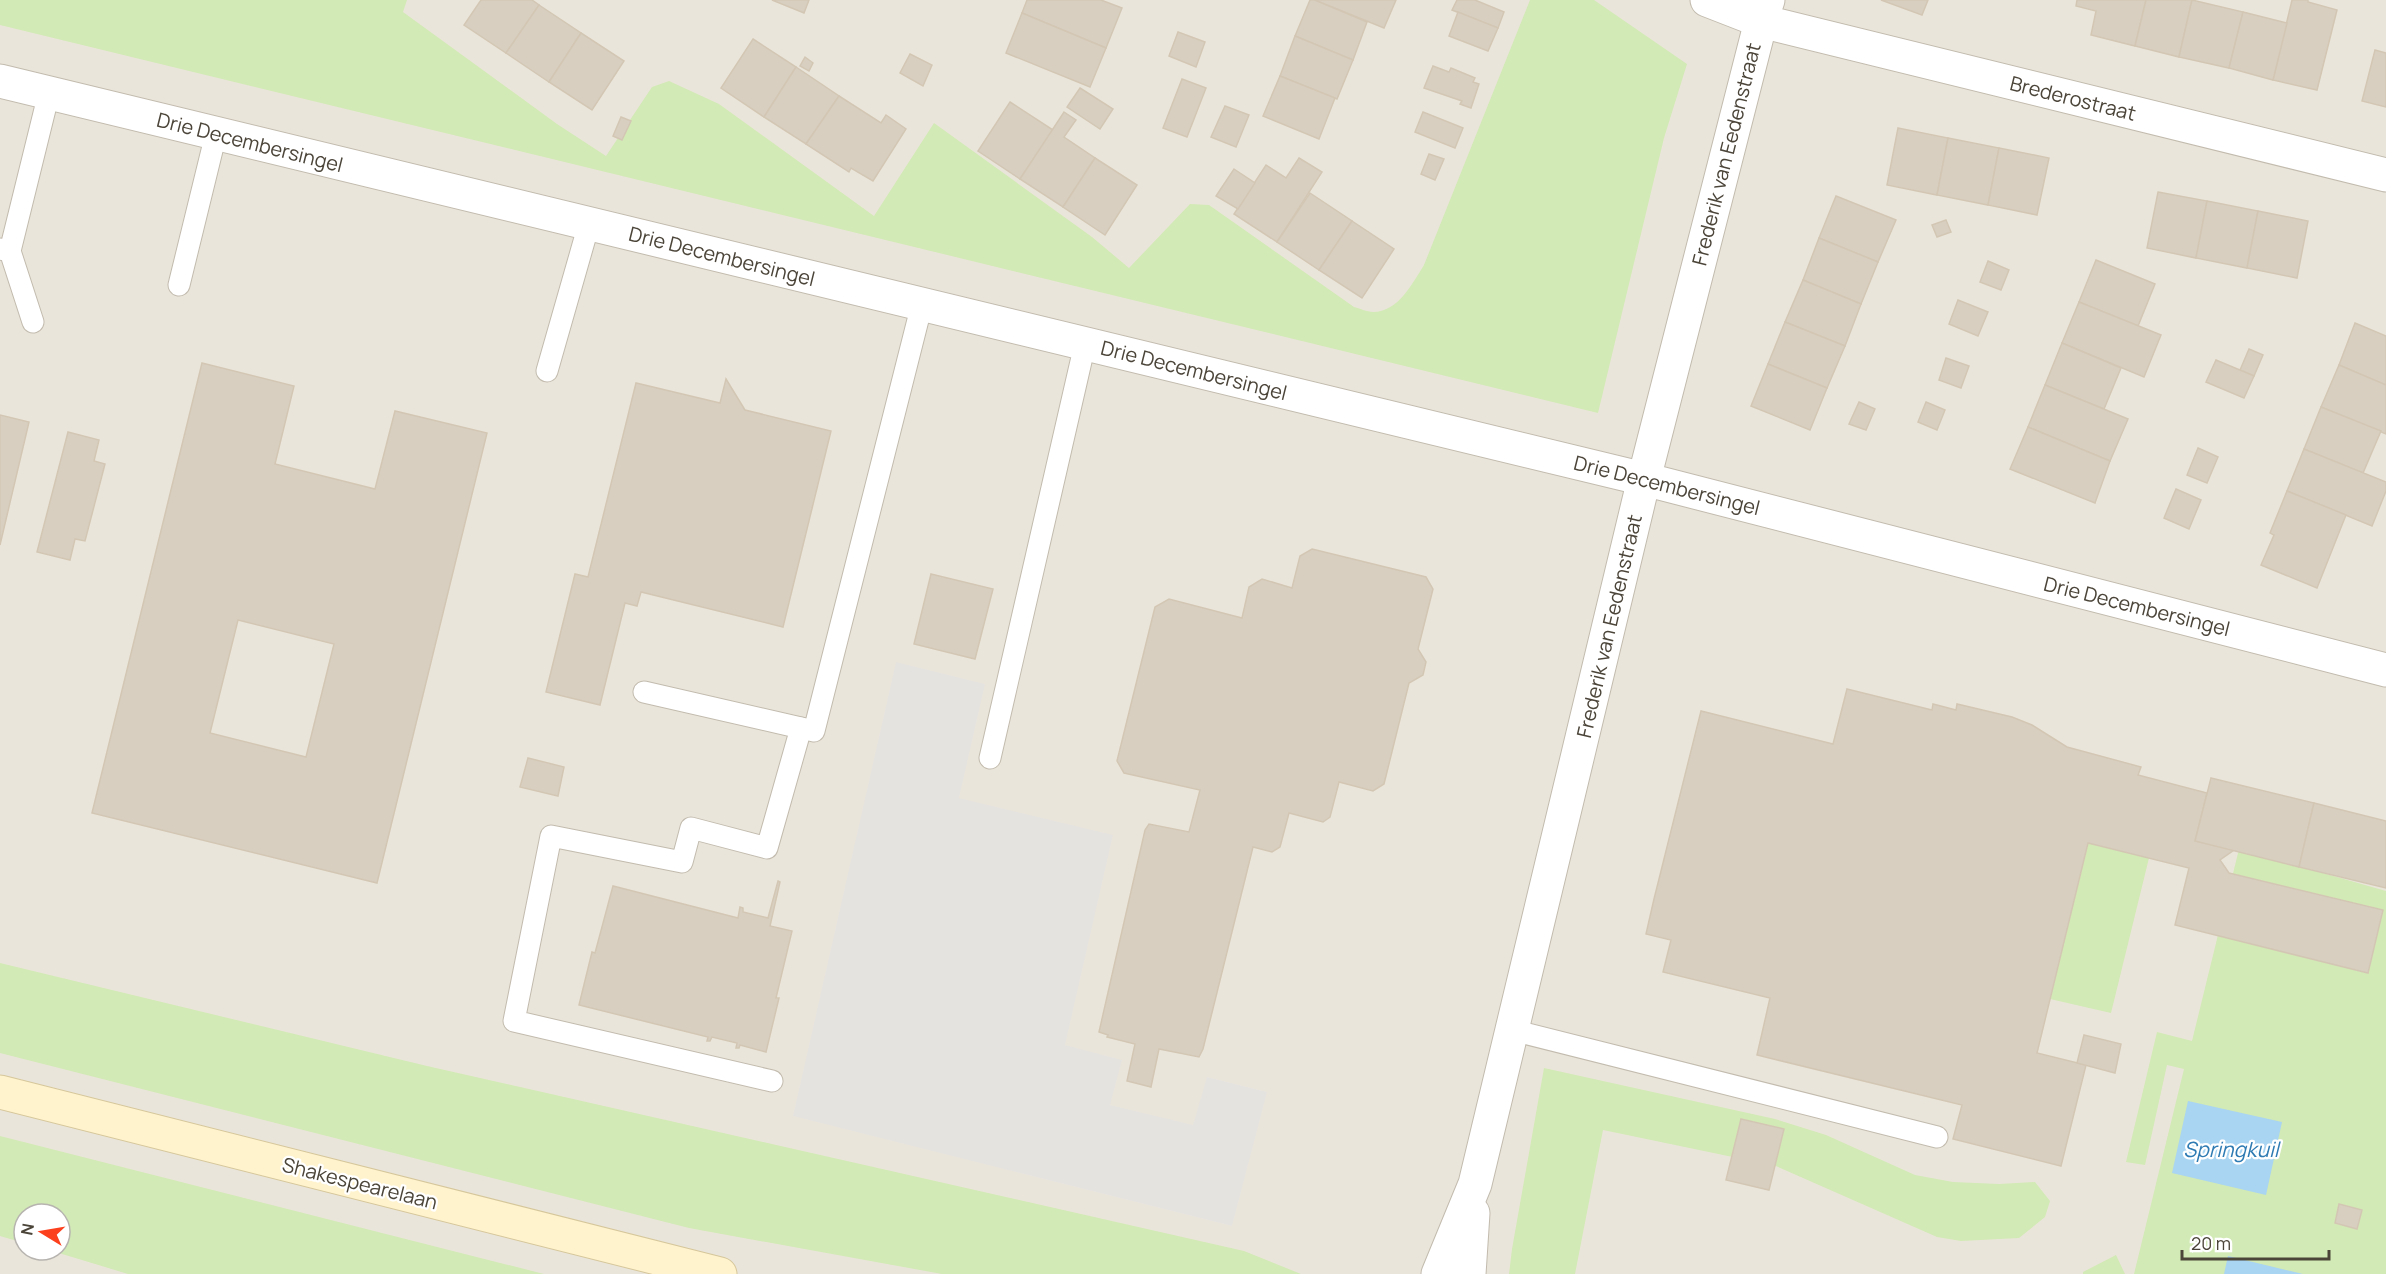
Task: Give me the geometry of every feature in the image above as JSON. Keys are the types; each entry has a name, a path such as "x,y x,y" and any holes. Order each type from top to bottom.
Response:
{"street":[{"name":"Brederostraat","path":"1707,0 1764,10 2386,175"},
{"name":"Frederik van Eedenstraat","path":"1438,1274 1475,1184 1644,479 1764,10"},
{"name":"Drie Decembersingel","path":"0,81 1644,479 2386,670"},
{"name":"Shakespearelaan","path":"0,1092 720,1274"},
{"name":"Frederik van Eedenstraat","path":"1469,1274 1475,1184"}],"lane":[{"path":"33,322 5,250 49,93"},
{"path":"178,285 216,134"},
{"path":"547,371 589,224"},
{"path":"644,692 814,731 922,304"},
{"path":"990,758 1085,344"},
{"path":"772,1081 514,1021 551,836 682,862 690,828 767,848 801,728"},
{"path":"1512,1030 1937,1137"}],"shaded area":[{"path":"0,0 2386,0 2386,1274 0,1274"},
{"path":"896,662 985,684 959,798 1113,835 1065,1045 1122,1060 1110,1105 1193,1125 1207,1077 1267,1092 1232,1226 793,1116"}],"green space":[{"path":"0,0 407,0 403,12 557,124 606,156 652,87 669,81 719,104 874,216 934,123 1092,237 1129,268 1190,204 1209,205 1354,307 1373,312 1382,311 1397,302 1424,265 1530,0 1594,0 1687,64 1664,138 1598,413 0,25"},
{"path":"2088,843 2149,858 2111,1013 2050,999"},
{"path":"2239,849 2386,891 2386,1274 2134,1274 2184,1069 2167,1065 2145,1165 2126,1162 2157,1032 2192,1041"},
{"path":"0,963 427,1066 1244,1251 1301,1274 942,1274 689,1228 0,1053"},
{"path":"1544,1068 1775,1119 1826,1135 1915,1175 1953,1182 1999,1184 2035,1182 2050,1201 2045,1217 2019,1238 1961,1241 1937,1237 1776,1166 1603,1130 1575,1274 1509,1274"},
{"path":"0,1136 544,1274 128,1274 72,1257 72,1202 12,1202 12,1240 0,1236"},
{"path":"2116,1255 2125,1274 2083,1274 2083,1272"}],"water":[{"name":"Springkuil","path":"2188,1101 2282,1122 2266,1195 2172,1173"},
{"path":"2228,1256 2303,1274 2224,1274"}],"building":[{"path":"481,0 532,0 539,5 506,53 464,25"},
{"path":"772,0 809,0 804,13"},
{"path":"1027,0 1101,0 1122,8 1106,48 1022,13"},
{"path":"1310,0 1315,0 1367,22 1353,60 1295,36"},
{"path":"1315,0 1396,0 1384,28"},
{"path":"1457,0 1475,0 1504,12 1498,28 1452,10"},
{"path":"1881,0 1928,0 1922,15"},
{"path":"2077,0 2146,0 2135,46 2091,35 2096,11 2076,6"},
{"path":"2146,0 2192,0 2179,57 2135,46"},
{"path":"2192,0 2243,12 2229,68 2179,57"},
{"path":"2292,0 2308,0 2308,2 2337,10 2317,90 2273,80"},
{"path":"539,5 581,33 549,82 506,53"},
{"path":"1458,12 1498,28 1488,51 1449,36"},
{"path":"2243,12 2287,23 2273,80 2229,68"},
{"path":"1022,13 1106,48 1090,87 1006,53"},
{"path":"1178,32 1205,42 1196,67 1169,56"},
{"path":"581,33 624,61 592,110 549,82"},
{"path":"1295,36 1353,60 1337,99 1280,76"},
{"path":"753,39 796,67 764,117 721,88"},
{"path":"2375,50 2386,53 2386,107 2362,101"},
{"path":"910,54 932,65 923,86 900,73"},
{"path":"805,57 813,63 809,71 800,66"},
{"path":"1433,66 1449,72 1451,68 1475,78 1473,82 1479,84 1471,108 1460,104 1462,101 1424,88"},
{"path":"796,67 839,96 806,144 764,117"},
{"path":"1280,76 1335,98 1319,139 1263,116"},
{"path":"1182,79 1206,88 1187,137 1163,128"},
{"path":"1080,88 1113,109 1100,129 1067,107"},
{"path":"839,96 881,123 886,115 906,129 873,181 851,168 849,172 806,144"},
{"path":"1010,102 1053,130 1020,179 978,151"},
{"path":"1225,106 1249,115 1236,147 1211,137"},
{"path":"1064,112 1076,120 1064,137 1095,158 1063,207 1020,179"},
{"path":"1423,112 1463,128 1455,148 1415,132"},
{"path":"621,117 631,121 622,140 613,136"},
{"path":"1898,128 1948,138 1937,195 1887,185"},
{"path":"1948,138 1999,148 1988,205 1937,195"},
{"path":"1999,148 2049,158 2037,215 1988,205"},
{"path":"1429,154 1444,159 1435,180 1421,174"},
{"path":"1095,158 1137,185 1105,235 1063,207"},
{"path":"1299,158 1322,172 1277,242 1234,214 1266,165 1286,178"},
{"path":"1234,169 1255,183 1238,209 1216,196"},
{"path":"2158,192 2207,201 2196,258 2147,248"},
{"path":"1310,193 1352,221 1319,270 1277,242"},
{"path":"1836,196 1896,220 1878,262 1819,238"},
{"path":"2207,201 2258,211 2247,268 2196,258"},
{"path":"2258,211 2308,221 2297,278 2247,268"},
{"path":"1946,220 1951,232 1937,237 1932,225"},
{"path":"1352,221 1394,249 1362,298 1319,270"},
{"path":"1819,238 1878,262 1861,304 1803,280"},
{"path":"2096,260 2155,284 2138,326 2079,302"},
{"path":"1988,261 2009,270 2001,290 1980,282"},
{"path":"1803,280 1861,304 1845,346 1785,322"},
{"path":"1958,300 1988,312 1978,336 1949,324"},
{"path":"2079,302 2161,335 2144,377 2062,343"},
{"path":"1785,322 1845,346 1827,388 1768,364"},
{"path":"2355,323 2386,336 2386,385 2339,365"},
{"path":"2062,343 2121,368 2104,409 2045,385"},
{"path":"2249,349 2263,355 2254,376 2240,370"},
{"path":"1946,358 1969,366 1961,388 1939,380"},
{"path":"2216,360 2254,376 2244,398 2206,382"},
{"path":"202,363 294,386 275,464 375,489 395,411 487,433 377,883 92,813","holes":["238,620 334,644 306,757 210,733"]},
{"path":"1768,364 1827,388 1810,430 1751,406"},
{"path":"2339,365 2386,385 2386,434 2321,407"},
{"path":"726,379 745,410 831,431 783,627 641,592 637,606 625,603 600,705 546,692 575,574 588,577 636,383 720,403"},
{"path":"2045,385 2128,419 2110,461 2028,427"},
{"path":"1859,402 1875,409 1866,430 1849,424"},
{"path":"1926,402 1945,410 1937,430 1918,422"},
{"path":"2321,407 2381,431 2363,473 2304,449"},
{"path":"0,415 29,422 0,545"},
{"path":"2028,427 2110,461 2095,503 2010,469"},
{"path":"68,432 99,440 94,461 105,464 85,541 75,539 70,560 37,552"},
{"path":"2198,448 2218,457 2207,483 2187,475"},
{"path":"2304,449 2386,482 2386,491 2372,526 2287,491"},
{"path":"2176,489 2201,500 2189,529 2164,518"},
{"path":"2287,491 2346,515 2317,588 2261,565 2274,535 2270,533"},
{"path":"1312,549 1426,577 1433,589 1418,649 1426,662 1423,675 1409,683 1384,784 1373,791 1339,782 1330,817 1323,822 1289,813 1280,847 1272,852 1253,847 1203,1049 1199,1057 1159,1049 1151,1087 1127,1081 1135,1044 1107,1037 1108,1035 1099,1032 1145,830 1149,824 1189,832 1200,790 1124,773 1117,761 1155,607 1169,599 1242,618 1249,587 1262,579 1292,588 1300,556"},
{"path":"931,574 993,589 975,659 914,644"},
{"path":"1847,689 1932,710 1933,704 1956,710 1957,704 2012,717 2032,725 2067,747 2141,767 2138,775 2207,793 2195,841 2234,850 2220,860 2229,873 2383,910 2368,973 2175,925 2189,868 2088,843 2037,1053 2086,1065 2061,1166 1953,1139 1962,1105 1757,1055 1770,998 1663,972 1671,940 1646,934 1654,899 1701,711 1833,744"},
{"path":"528,758 564,767 558,796 520,787"},
{"path":"2211,778 2314,803 2299,867 2195,841"},
{"path":"2314,803 2386,821 2386,888 2299,867"},
{"path":"778,881 780,882 770,926 792,931 766,1052 740,1045 736,1048 737,1043 712,1037 710,1041 707,1041 708,1037 579,1005 592,952 595,953 613,886 738,918 740,907 743,908 743,912 768,918"},
{"path":"2084,1035 2121,1044 2115,1073 2077,1063"},
{"path":"1741,1119 1784,1129 1769,1190 1726,1180"},
{"path":"2339,1204 2362,1210 2357,1229 2335,1223"}]}
